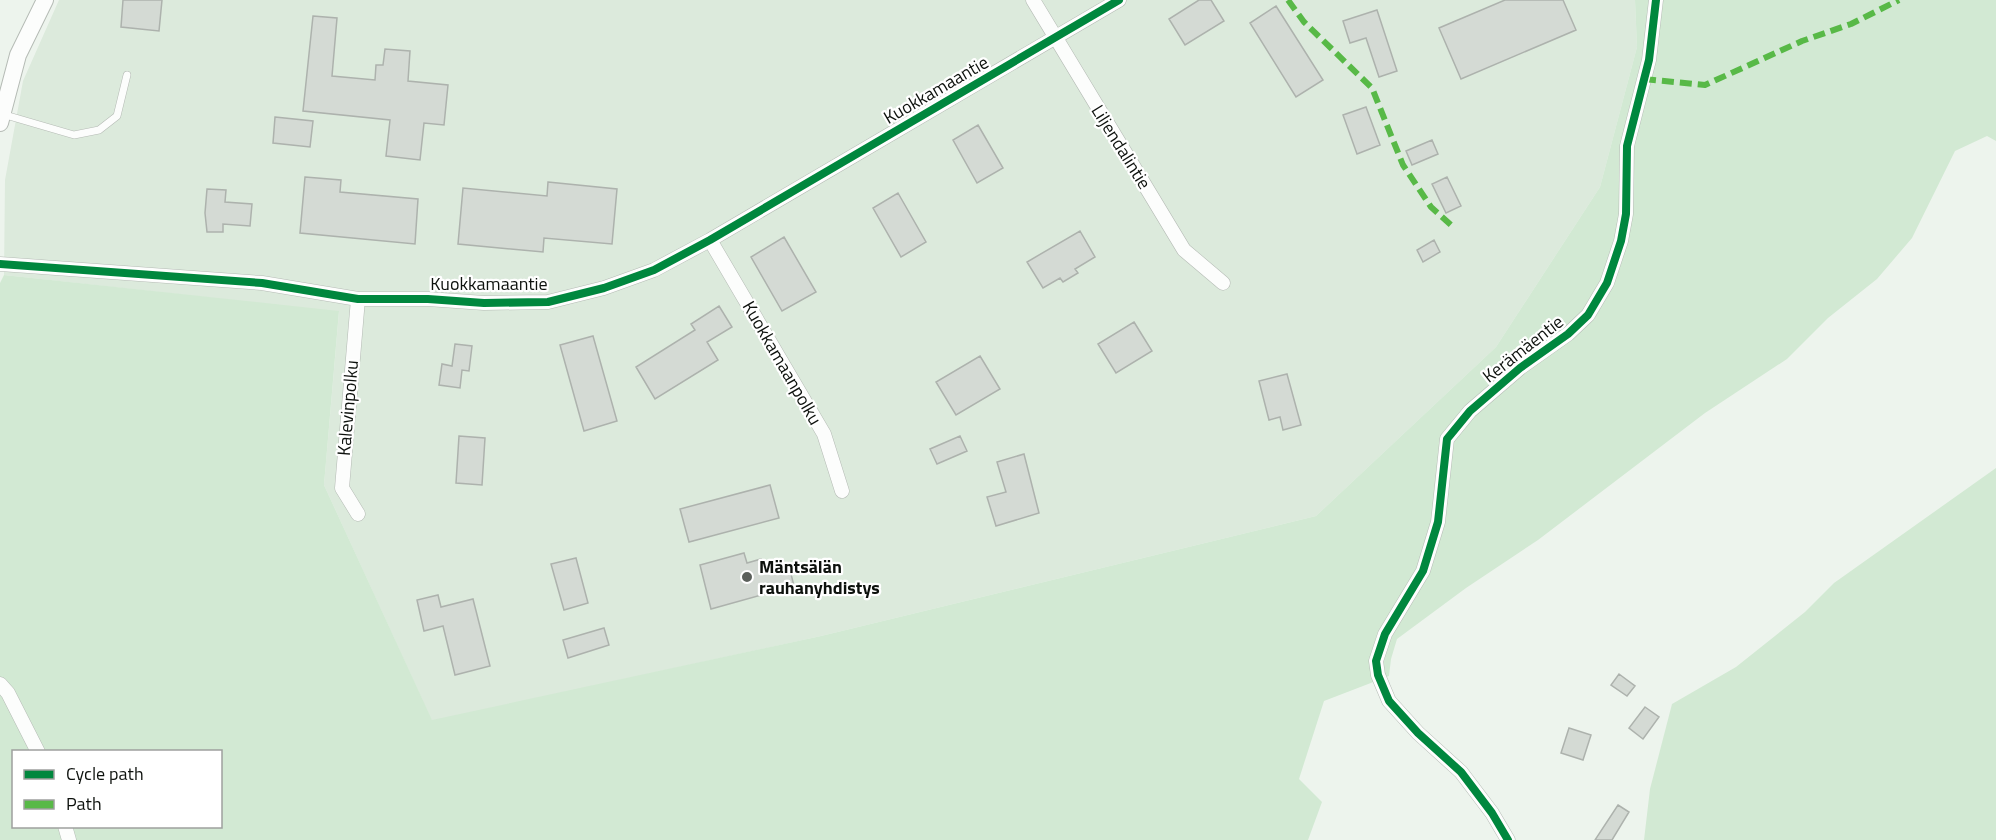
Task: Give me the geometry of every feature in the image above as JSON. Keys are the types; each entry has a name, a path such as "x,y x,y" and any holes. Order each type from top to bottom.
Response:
{"street":[{"path":"1,118 18,55 45,0"},
{"name":"Liljendalintie","path":"1032,0 1184,250 1223,283"},
{"name":"Kuokkamaantie","path":"0,264 262,282 358,299 428,299 484,303 548,302 604,288 654,270 710,240 1119,0"},
{"name":"Kerämäentie","path":"1508,840 1492,813 1461,772 1418,733 1389,701 1378,675 1376,661 1385,634 1423,571 1438,522 1447,440 1470,411 1520,368 1568,334 1588,315 1608,283 1621,241 1626,214 1627,146 1649,60 1656,0"},
{"name":"Kuokkamaanpolku","path":"710,240 824,434 842,491"},
{"name":"Kalevinpolku","path":"358,299 342,488 358,514"},
{"path":"0,684 8,693 37,750"}],"lane":[{"path":"1,118 74,135 99,130 117,116 127,75"}],"shaded area":[{"path":"59,0 1635,0 1637,47 1600,187 1496,347 1316,516 821,636 432,721 324,485 339,312 4,275 5,180 23,81"},
{"path":"1635,0 1996,0 1996,141 1987,136 1955,151 1912,238 1877,279 1828,318 1787,359 1705,413 1538,540 1466,588 1397,639 1389,676 1324,701 1299,779 1322,802 1308,840 0,840 0,283 4,275 339,311 324,485 432,720 821,636 1316,516 1496,347 1600,187 1637,47"},
{"path":"1996,468 1996,840 1644,840 1650,789 1672,704 1736,667 1805,612 1834,583"}],"building":[{"path":"123,0 162,0 159,31 121,27"},
{"path":"1199,0 1211,0 1224,21 1185,45 1169,19"},
{"path":"1505,0 1563,0 1576,30 1461,79 1439,28"},
{"path":"1276,6 1323,80 1296,97 1250,23"},
{"path":"1377,10 1397,71 1379,77 1366,38 1350,43 1343,21"},
{"path":"313,16 337,18 332,76 375,80 376,65 383,65 385,49 410,51 408,81 448,85 444,125 424,123 420,160 386,156 390,120 303,111"},
{"path":"1366,107 1380,145 1357,154 1343,115"},
{"path":"275,117 313,121 310,147 273,143"},
{"path":"978,125 1003,168 977,183 953,140"},
{"path":"1432,140 1438,154 1412,165 1406,151"},
{"path":"305,177 341,180 340,192 418,199 415,244 300,233"},
{"path":"1447,177 1461,206 1446,213 1432,184"},
{"path":"548,182 617,189 612,244 544,238 543,252 458,244 463,188 547,196"},
{"path":"207,189 226,190 225,202 252,204 250,226 223,224 223,232 207,232 205,213"},
{"path":"898,193 926,242 901,257 873,208"},
{"path":"1080,231 1095,257 1075,269 1078,273 1063,282 1060,278 1043,288 1027,262"},
{"path":"784,237 816,292 782,311 751,257"},
{"path":"1434,240 1440,252 1423,262 1417,250"},
{"path":"719,306 732,327 707,342 718,360 655,399 636,367 695,330 691,324"},
{"path":"1134,322 1152,351 1116,373 1098,344"},
{"path":"593,336 617,421 584,431 560,345"},
{"path":"455,344 472,346 469,371 462,370 460,388 439,385 442,364 452,366"},
{"path":"980,356 1000,389 956,415 936,382"},
{"path":"1287,374 1301,425 1283,430 1280,417 1269,420 1259,381"},
{"path":"459,436 485,438 482,485 456,483"},
{"path":"960,436 967,451 937,464 930,449"},
{"path":"1024,454 1039,513 996,526 987,497 1006,492 997,462"},
{"path":"770,485 779,518 689,542 680,509"},
{"name":"Mäntsälän rauhanyhdistys","path":"744,553 747,563 761,559 763,568 775,565 776,569 789,566 794,586 711,609 700,565"},
{"path":"576,558 588,603 564,610 551,564"},
{"path":"438,595 441,607 473,599 490,666 455,675 443,626 424,631 417,600"},
{"path":"604,628 609,645 568,658 563,640"},
{"path":"1619,674 1635,686 1627,696 1611,685"},
{"path":"1645,707 1659,717 1643,739 1629,728"},
{"path":"1569,728 1591,735 1583,760 1561,753"},
{"path":"1618,805 1629,812 1612,840 1595,840"}],"marked path":[{"path":"1288,0 1304,22 1372,88 1403,165 1431,207 1451,225"},
{"path":"1644,79 1705,85 1802,41 1851,24 1899,0"}],"cycle path":[{"path":"0,264 262,283 358,299 428,299 484,303 548,302 604,288 654,270 710,240 1119,0"},
{"path":"1508,840 1492,813 1461,772 1418,733 1389,701 1378,675 1376,661 1385,634 1423,571 1438,522 1447,439 1470,411 1520,368 1568,334 1588,315 1607,283 1621,241 1626,214 1627,146 1649,60 1656,0"}],"place":[{"name":"Mäntsälän rauhanyhdistys","path":"747,577"}]}
